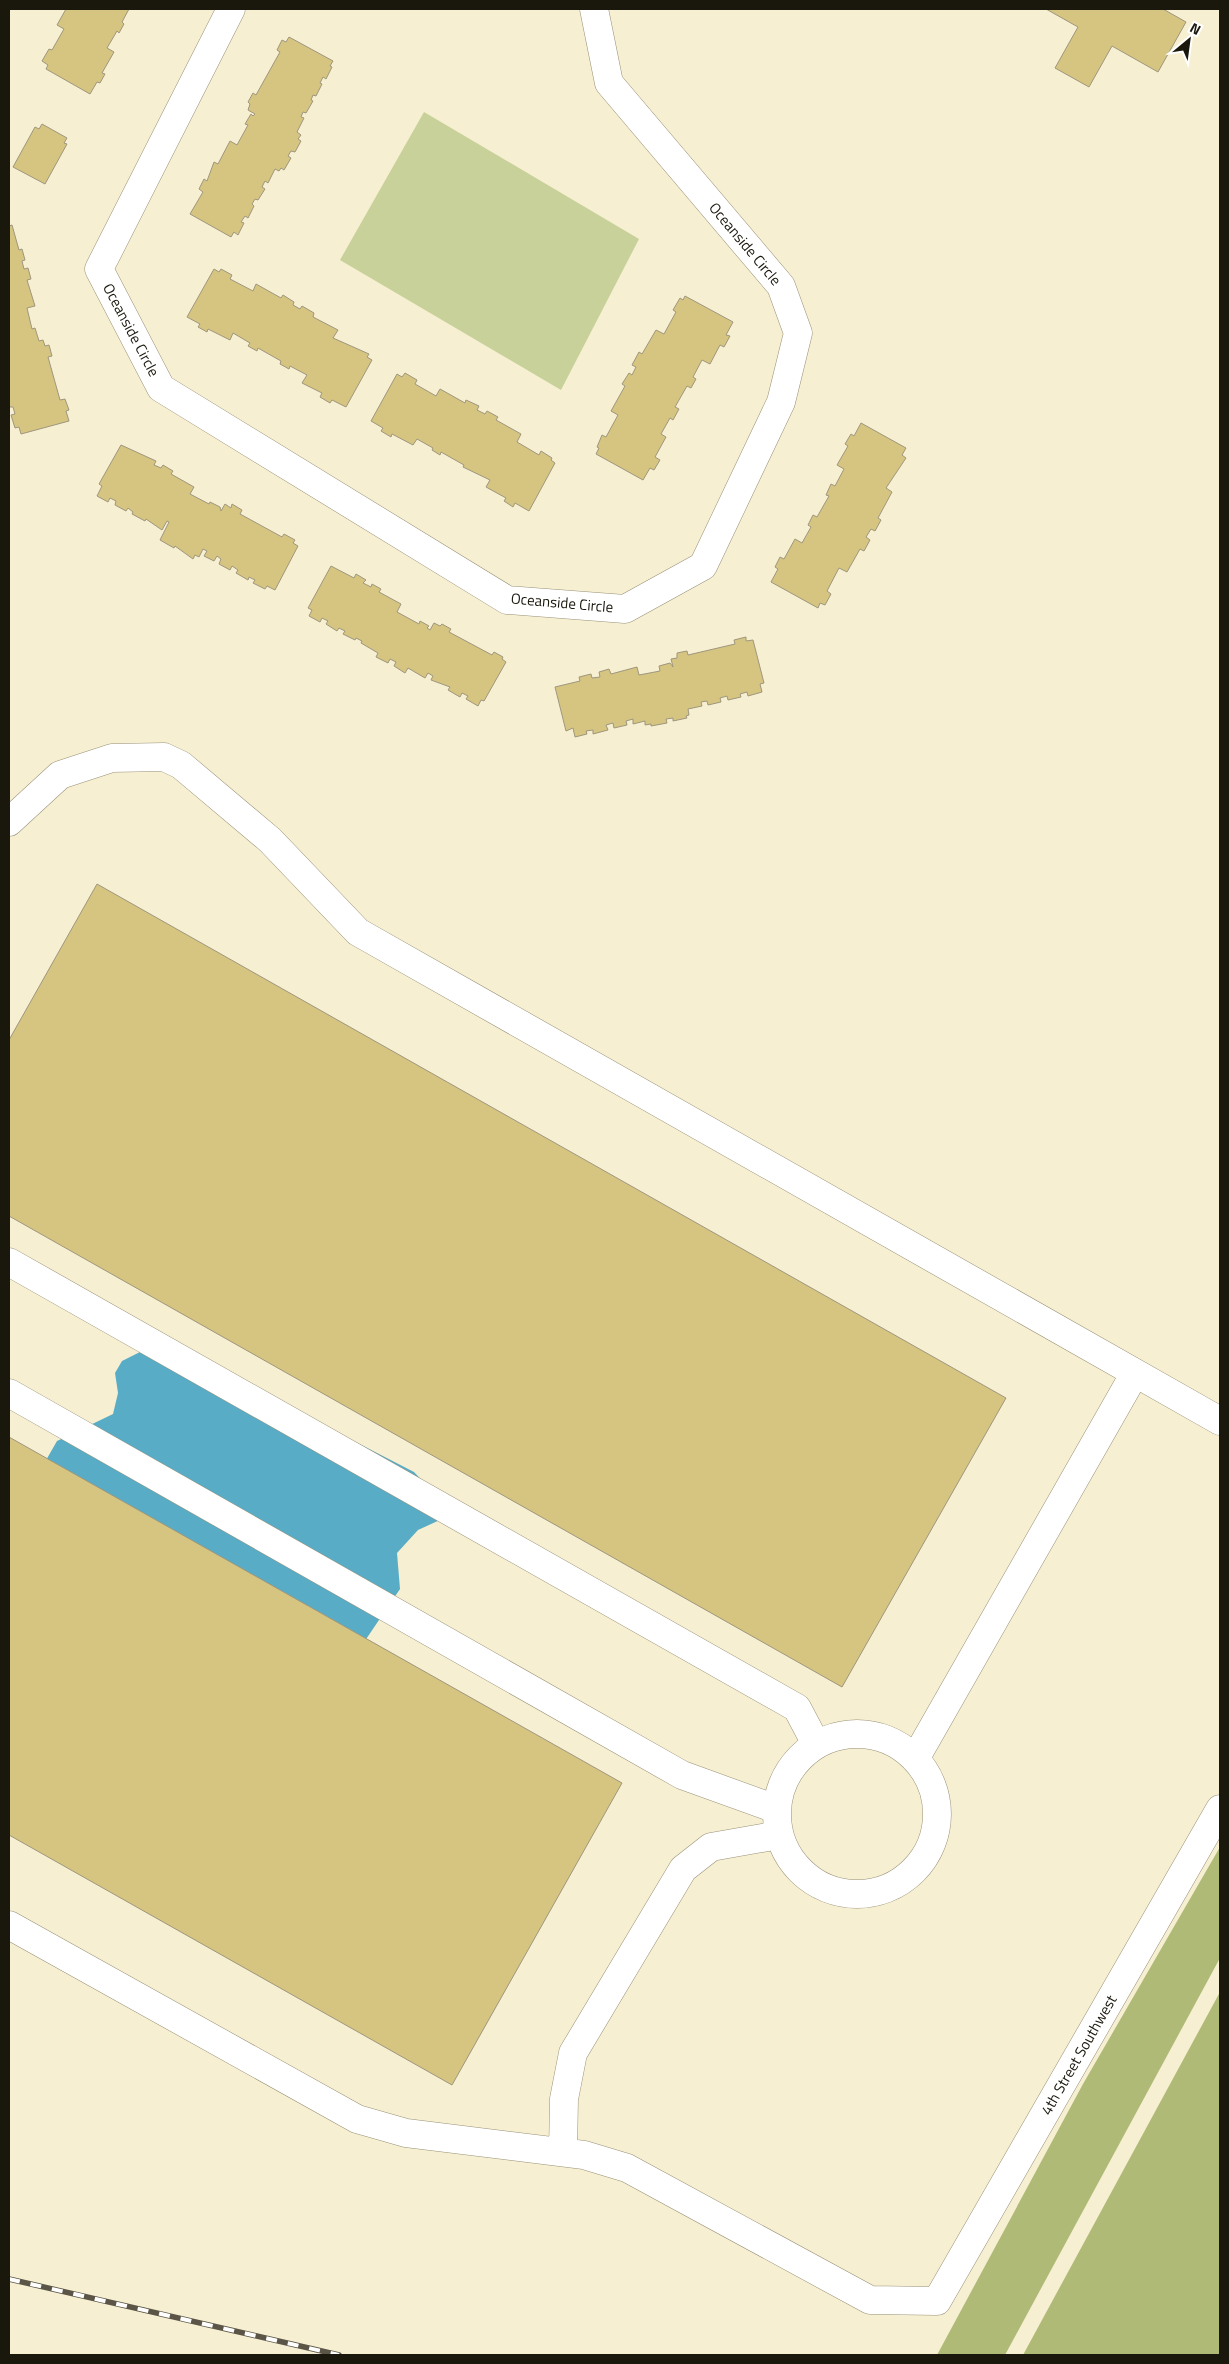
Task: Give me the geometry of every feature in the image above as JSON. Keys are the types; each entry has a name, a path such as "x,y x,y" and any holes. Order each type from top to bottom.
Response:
{"street":[{"name":"Oceanside Circle","path":"232,9 99,269 162,388 507,600 625,609 703,566 781,402 798,333 781,286 610,83 594,9"},
{"path":"9,822 60,775 112,758 164,757 181,764 270,840 358,932 1220,1421"},
{"path":"9,1262 796,1708 816,1744"},
{"path":"915,1759 1135,1373"},
{"path":"9,1393 682,1774 776,1809"},
{"path":"841,1735 867,1735 893,1743 915,1759 930,1780 937,1806 935,1833 925,1858 907,1878 884,1890 858,1895 832,1891 808,1878 790,1859 779,1836 776,1809 782,1783 796,1761 816,1744 841,1735"},
{"name":"4th Street Southwest","path":"562,2152 584,2155 627,2168 870,2300 937,2300 1220,1809"},
{"path":"9,1925 357,2119 406,2133 562,2152 564,2098 573,2053 683,1869 711,1847 779,1836"}],"green space":[{"path":"424,112 639,239 561,390 340,260"},
{"path":"1220,1847 1220,1958 1005,2355 937,2355 1083,2084"},
{"path":"1220,1992 1220,2355 1023,2355"}],"water":[{"path":"171,1347 414,1472 442,1501 442,1519 418,1530 397,1553 400,1589 268,1784 34,1662 9,1653 9,1543 29,1490 57,1441 113,1414 118,1393 115,1373 122,1361 146,1349"}],"building":[{"path":"66,9 129,9 119,33 117,31 107,48 114,52 102,73 105,74 100,83 97,82 90,94 46,69 48,65 42,61 49,49 52,50 64,29 57,25"},
{"path":"1046,9 1163,9 1186,22 1158,72 1112,46 1089,87 1055,68 1078,27"},
{"path":"289,37 333,61 330,66 332,67 326,79 323,77 320,83 322,84 316,96 313,95 311,100 313,101 306,113 303,112 301,117 304,118 297,132 301,135 298,139 301,141 295,152 291,151 288,156 291,158 284,170 281,168 279,171 275,169 268,183 265,181 262,187 265,189 258,200 255,199 252,204 254,206 248,218 245,216 241,222 244,223 238,235 234,232 231,237 190,214 203,192 199,189 204,179 207,181 214,162 218,164 230,141 237,145 248,125 245,124 251,114 253,116 255,114 248,110 250,104 248,102 253,93 256,95 280,52 277,50 282,40 286,42"},
{"path":"42,124 67,138 64,143 67,144 45,184 13,167 35,127 39,129"},
{"path":"12,225 19,250 22,249 25,260 22,261 24,269 28,268 31,279 27,280 35,306 27,308 32,329 35,328 39,341 43,340 45,346 49,345 52,356 48,357 60,400 65,399 69,410 66,411 69,421 21,434 19,427 15,428 11,415 15,414 13,407 9,407 9,226"},
{"path":"214,269 219,272 221,269 232,275 230,279 253,291 256,284 281,298 283,295 294,302 293,305 300,309 302,306 314,313 313,317 338,330 333,338 369,354 367,357 372,360 346,407 332,400 330,403 320,397 322,393 302,383 307,375 290,366 289,369 280,364 281,361 258,348 257,351 248,346 250,343 233,333 230,340 208,329 207,332 198,327 200,324 187,317"},
{"path":"685,296 733,322 726,335 730,336 724,347 720,345 710,364 702,360 693,377 696,379 691,388 687,386 675,407 679,409 673,420 670,418 661,434 666,437 655,457 660,460 654,470 650,468 643,480 596,454 599,448 597,447 602,435 606,437 618,415 611,411 625,386 622,384 629,373 632,375 636,367 632,365 639,352 642,354 656,330 664,334 676,312 673,310 680,298 683,300"},
{"path":"405,373 417,380 415,384 436,396 440,389 465,403 466,400 479,406 477,410 485,414 487,411 498,417 496,420 521,434 517,442 539,455 541,451 552,458 551,460 555,463 529,511 515,503 513,507 504,501 506,498 486,487 490,480 463,467 464,465 441,452 440,455 432,450 433,448 417,439 413,445 392,434 391,437 381,431 383,428 371,421 397,374 402,377"},
{"path":"861,423 906,448 902,455 906,458 886,488 892,492 878,518 881,520 875,531 871,529 866,537 870,540 864,551 860,549 847,572 839,568 827,591 831,594 825,605 820,603 818,608 771,582 778,569 775,567 780,557 784,559 795,539 802,543 811,527 808,525 813,515 817,517 829,496 826,495 831,484 835,486 844,469 837,465 848,446 845,444 851,434 854,436"},
{"path":"121,445 156,461 154,465 161,468 163,465 173,471 171,474 194,487 190,494 209,504 210,502 220,507 221,511 225,504 231,508 232,504 242,510 240,514 282,537 284,534 295,540 293,543 298,546 275,590 267,586 265,589 253,583 255,580 249,577 248,580 236,573 238,570 232,566 230,570 219,564 221,559 217,556 214,561 204,556 207,551 203,549 199,557 195,555 193,559 175,546 174,548 160,540 169,522 167,521 162,530 146,519 145,521 132,514 133,512 128,508 126,511 115,505 116,501 110,498 108,502 97,496 102,486 99,484"},
{"path":"331,566 354,578 356,574 366,580 363,583 371,587 372,584 381,589 379,592 401,604 397,612 419,624 420,621 429,626 427,628 430,630 434,623 440,626 442,624 451,629 449,632 492,655 494,652 503,657 502,659 506,662 484,701 481,700 478,706 466,699 468,696 462,693 460,697 448,690 450,687 431,680 433,676 428,673 425,678 408,668 405,673 394,666 396,662 390,659 388,663 376,657 378,653 361,643 362,641 343,634 345,631 339,628 337,631 326,624 328,621 322,618 320,622 309,616 312,610 308,608"},
{"path":"746,637 746,641 753,640 764,683 760,684 762,692 748,696 747,692 740,694 741,697 728,700 727,696 720,698 721,702 708,705 707,701 701,702 702,706 688,709 689,715 686,716 687,718 673,721 673,718 666,719 667,723 651,726 651,724 645,725 645,721 633,724 633,719 626,721 627,725 614,728 613,723 606,725 608,730 593,734 593,730 586,731 587,734 575,737 573,728 566,731 555,687 580,681 579,677 591,674 592,678 600,677 599,672 609,669 611,674 637,667 639,675 660,671 659,666 670,663 673,667 671,659 677,658 677,653 687,651 688,655 735,644 734,640"},
{"path":"97,884 1006,1398 842,1687 9,1216 9,1040"},
{"path":"9,1437 622,1783 452,2085 9,1835"}],"railway":[{"path":"9,2279 339,2355"}]}
